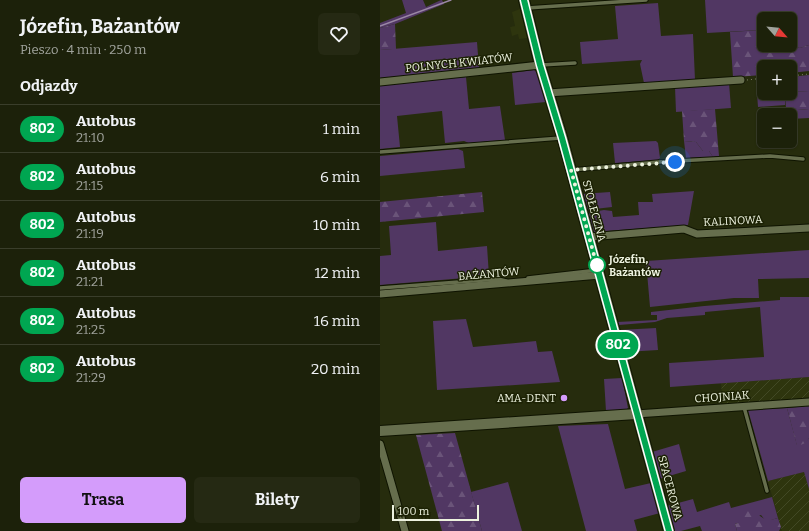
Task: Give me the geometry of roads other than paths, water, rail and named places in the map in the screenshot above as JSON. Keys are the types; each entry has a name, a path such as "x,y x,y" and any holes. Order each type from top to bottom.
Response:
{"street":[{"name":"STOŁECZNA","path":"525,4 540,65 571,170 636,414 648,452"},
{"name":"POLNYCH KWIATÓW","path":"380,82 540,65"},
{"path":"548,93 741,80"},
{"name":"KALINOWA","path":"589,237 684,229 697,234 809,228"},
{"name":"BAŻANTÓW","path":"380,294 599,272"},
{"name":"CHOJNIAK","path":"636,414 809,402"},
{"path":"380,431 636,414"},
{"path":"380,444 405,531"},
{"name":"SPACEROWA","path":"648,452 669,531"}],"lane":[{"path":"525,4 646,0"},
{"path":"540,65 575,63"},
{"path":"380,152 562,138"},
{"path":"571,170 660,162 770,156 803,159"},
{"path":"380,288 498,279 507,281 599,272"},
{"path":"744,407 767,491"}],"waterway":[{"path":"380,26 451,0"}],"place":[{"name":"Józefin, Bażantów","path":"597,265"},
{"name":"AMA-DENT","path":"564,398"}]}
